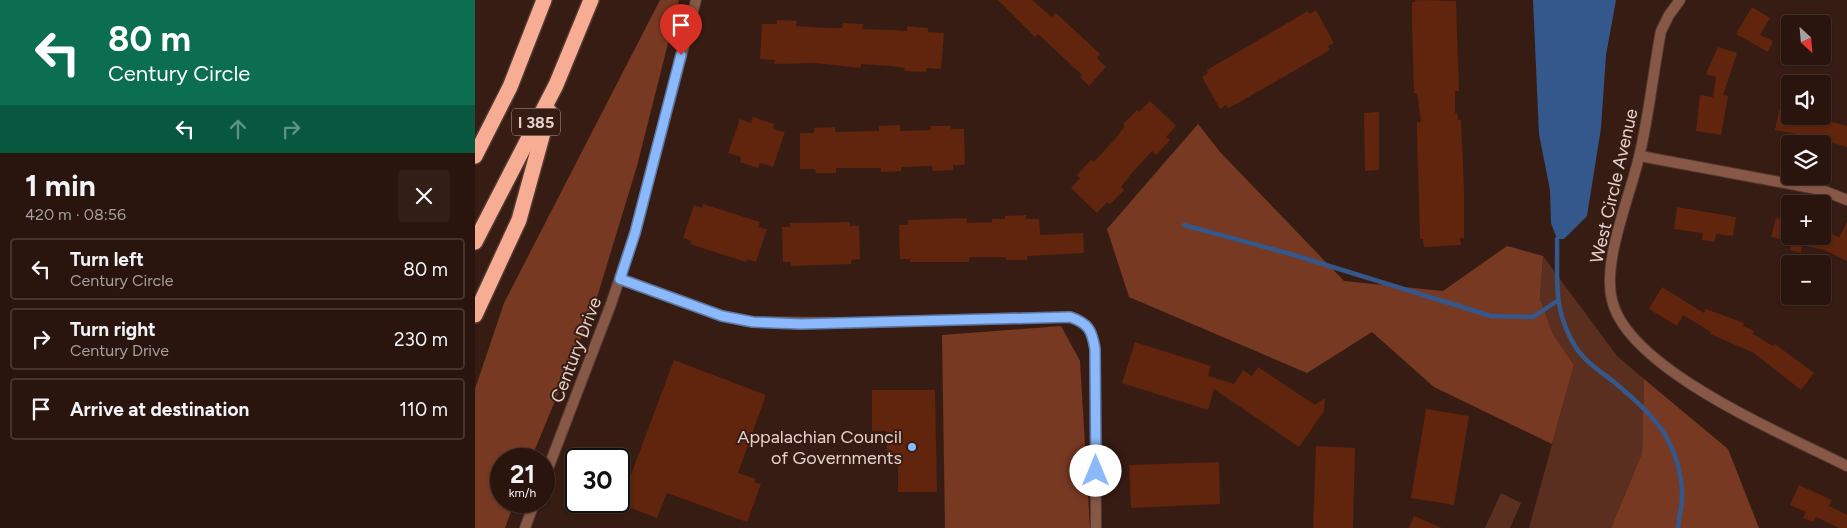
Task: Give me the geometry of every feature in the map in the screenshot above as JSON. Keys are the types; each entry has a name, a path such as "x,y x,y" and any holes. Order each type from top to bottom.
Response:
{"highway":[{"name":"I 385","path":"475,156 510,87 545,0"},
{"name":"I 385","path":"475,242 556,85 591,0"},
{"path":"475,316 519,220 556,85"},
{"path":"475,133 510,87"}],"street":[{"name":"Century Drive","path":"555,450 620,279 635,233 696,0"},
{"name":"West Circle Avenue","path":"1680,0 1669,14 1661,31 1640,156 1613,256 1609,284 1614,310 1622,324 1647,352 1689,383 1735,410 1847,466"},
{"path":"1640,156 1822,190 1847,200"},
{"path":"620,279 722,316 753,322 855,323 1070,317 1083,321 1089,326 1093,335 1095,349 1096,528"},
{"path":"525,528 531,513"}],"shaded area":[{"path":"660,0 679,0 637,166 595,304 536,448 490,448 490,513 511,513 505,528 475,528 475,389 504,303"},
{"path":"1198,124 1221,153 1344,281 1443,291 1507,246 1543,256 1540,299 1553,335 1574,365 1552,444 1434,387 1372,332 1307,373 1129,297 1107,229"},
{"path":"1543,256 1617,356 1644,379 1642,453 1611,528 1529,528 1574,365 1553,336 1540,299"},
{"path":"1061,326 1080,361 1090,528 945,528 942,335"},
{"path":"1644,379 1728,449 1759,528 1611,528 1642,453"},
{"path":"1501,493 1521,503 1510,528 1485,528"}],"water":[{"path":"1533,0 1616,0 1606,55 1601,128 1587,216 1564,239 1557,239 1551,223 1550,190 1539,134"}],"building":[{"path":"998,0 1032,0 1052,17 1056,13 1100,54 1097,58 1106,67 1089,86 1080,77 1082,75 1038,34 1035,37"},
{"path":"1415,0 1456,1 1459,91 1455,91 1455,113 1457,113 1458,120 1461,120 1464,189 1464,238 1460,238 1461,245 1424,247 1423,239 1420,239 1417,122 1421,122 1417,93 1414,93 1412,24 1412,2 1416,2"},
{"path":"1752,7 1770,18 1760,35 1773,41 1768,52 1736,34"},
{"path":"1316,10 1334,43 1328,46 1330,50 1240,102 1228,108 1226,105 1220,109 1202,77 1208,73 1207,70 1308,11 1310,14"},
{"path":"777,20 797,21 796,26 828,28 842,28 843,23 863,24 862,29 907,31 907,26 928,28 928,32 944,33 941,69 926,68 926,72 904,71 905,68 861,64 861,68 816,63 774,64 775,60 760,59 762,24 777,24"},
{"path":"1718,47 1737,53 1723,95 1728,96 1721,135 1696,131 1700,95 1713,97 1716,77 1706,74"},
{"path":"1150,101 1176,126 1166,137 1170,140 1156,155 1152,151 1121,187 1124,190 1110,204 1107,202 1097,213 1071,188 1080,178 1077,175 1091,160 1094,162 1115,139 1125,126 1123,124 1137,110 1139,112"},
{"path":"1779,110 1781,110 1781,125 1831,125 1831,122 1847,126 1847,147 1831,142 1831,135 1802,135 1775,130"},
{"path":"1379,112 1379,170 1365,171 1364,113"},
{"path":"753,117 774,124 773,129 785,132 773,167 760,163 758,168 740,162 741,157 728,153 740,119 751,123"},
{"path":"900,125 900,131 931,130 931,126 951,126 951,129 964,129 965,165 953,165 953,170 933,171 932,166 901,167 901,171 881,172 881,168 836,168 836,173 816,173 815,169 800,169 800,133 814,133 814,128 835,127 835,132 879,131 879,126"},
{"path":"703,204 760,222 758,227 767,229 756,262 747,259 746,262 690,244 692,241 683,238 694,205 702,208"},
{"path":"1677,207 1736,217 1733,236 1716,234 1715,242 1702,240 1703,233 1674,229"},
{"path":"1026,215 1026,219 1039,219 1040,235 1083,233 1084,253 1027,256 1027,260 1006,260 1006,257 969,257 969,262 910,262 910,259 900,259 899,225 908,225 908,220 967,218 967,223 992,222 992,219 1005,219 1005,216"},
{"path":"1776,218 1781,219 1781,239 1771,237"},
{"path":"850,222 850,226 859,226 860,259 851,260 851,264 791,266 791,262 783,262 782,227 790,227 790,223"},
{"path":"1847,222 1847,261 1824,250 1802,245 1831,245 1831,234 1839,238"},
{"path":"1792,245 1802,245 1801,253 1790,250"},
{"path":"1662,287 1704,313 1706,309 1744,323 1743,326 1754,331 1753,334 1773,346 1775,344 1814,373 1801,390 1754,353 1710,334 1711,332 1683,315 1677,326 1649,309"},
{"path":"1135,342 1211,366 1208,376 1234,384 1243,370 1252,376 1258,367 1315,405 1325,398 1324,411 1299,447 1214,389 1208,410 1122,383"},
{"path":"674,360 766,395 738,473 756,479 754,482 761,484 747,522 667,493 657,518 630,508 630,477"},
{"name":"Appalachian Council of Governments","path":"872,390 935,390 937,492 898,492 898,457 887,457 887,431 872,431"},
{"path":"1426,409 1469,416 1454,505 1411,498"},
{"path":"1316,446 1355,448 1353,528 1313,528"},
{"path":"1219,462 1220,504 1131,508 1129,465"},
{"path":"1799,485 1832,500 1829,506 1847,515 1847,528 1839,528 1816,517 1813,522 1803,518 1806,512 1790,505"},
{"path":"1414,516 1442,528 1409,528"}],"waterway":[{"path":"1184,225 1294,255 1491,316 1533,317 1557,301"},
{"path":"1557,239 1559,306 1568,332 1583,356 1640,405 1661,428 1669,441 1675,456 1682,490 1678,528"}],"place":[{"name":"Appalachian Council of Governments","path":"912,447"}],"route":[{"path":"681,55 635,233 620,279 722,316 753,322 801,324 1070,317 1083,321 1089,326 1093,335 1095,349 1096,471"}]}
